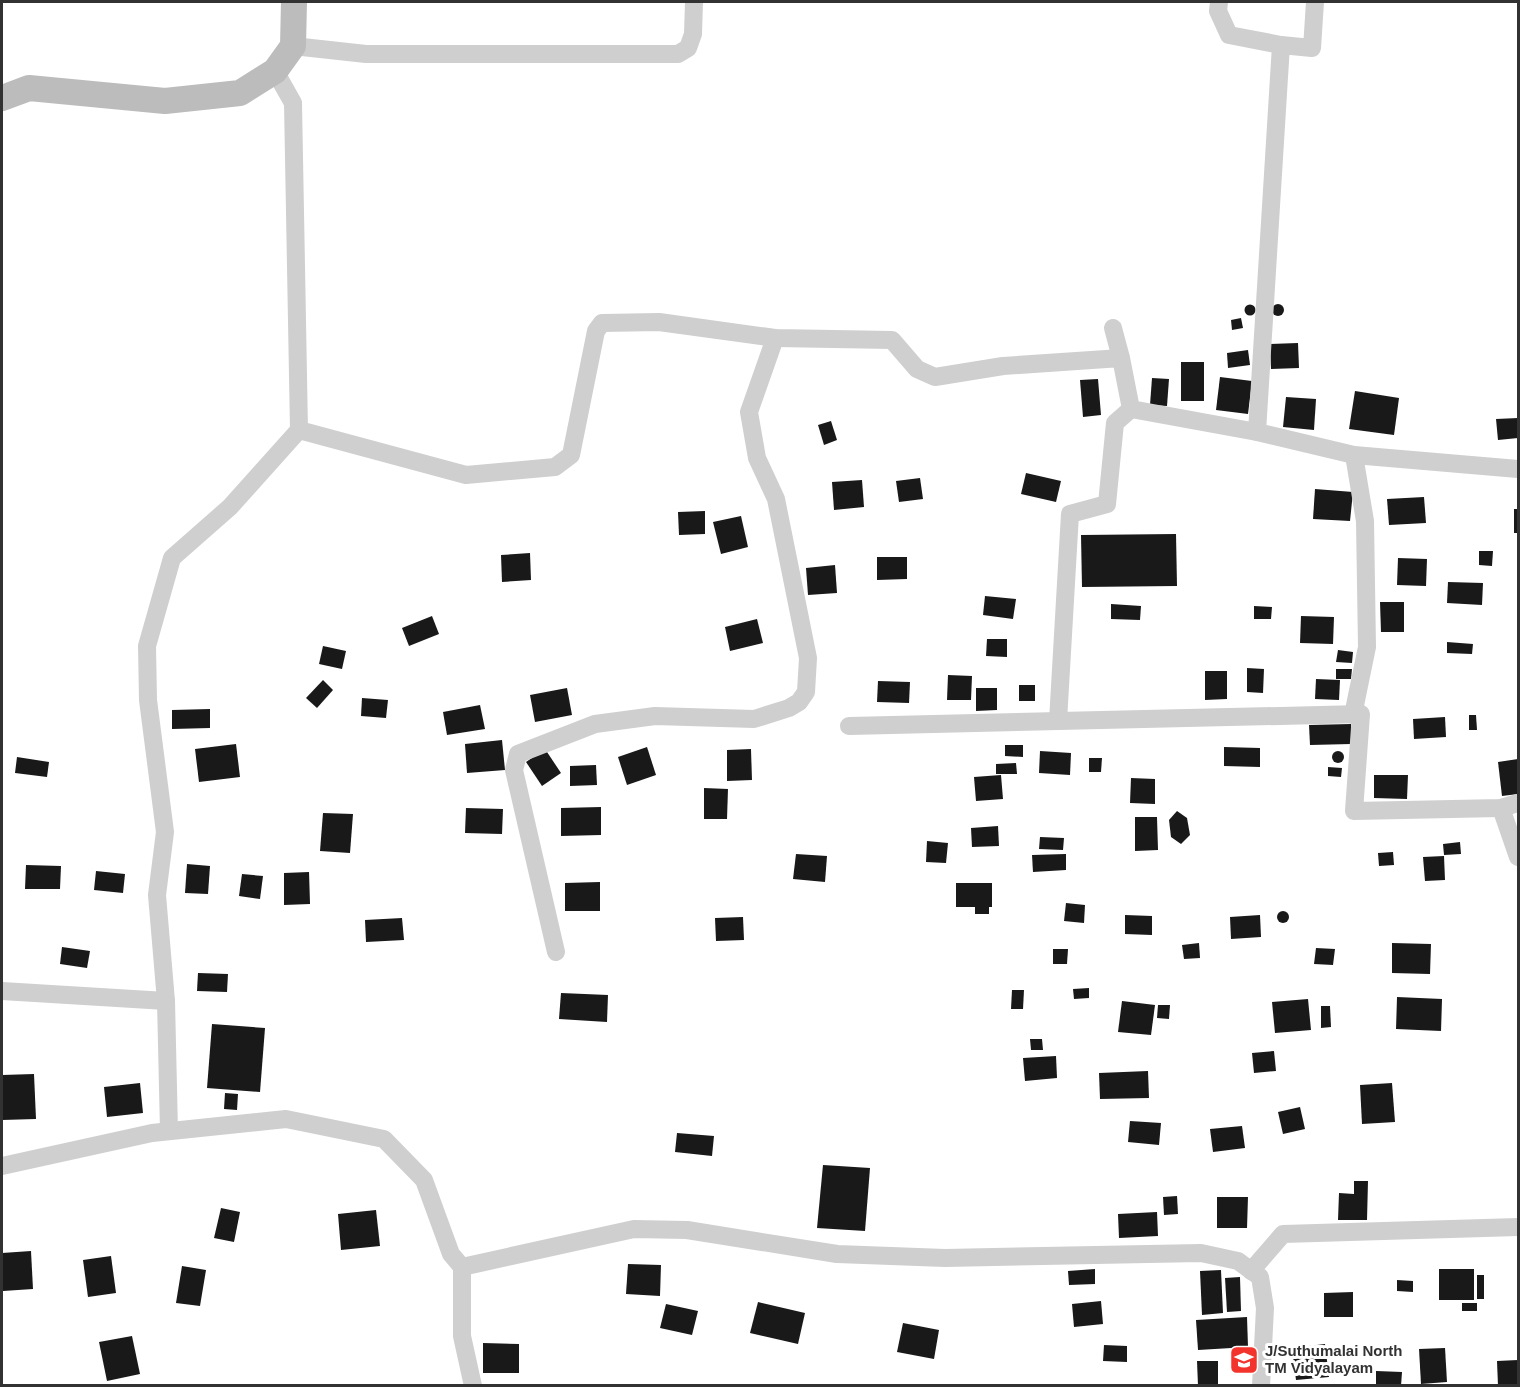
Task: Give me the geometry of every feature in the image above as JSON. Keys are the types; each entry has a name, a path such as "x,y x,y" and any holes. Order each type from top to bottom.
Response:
{"street":[{"path":"2,98 29,88 165,101 240,93 275,71 293,46 294,2"},
{"path":"293,46 366,54 678,54 688,48 693,34 694,2"},
{"path":"1219,2 1218,11 1229,35 1281,45 1312,48 1315,2"},
{"path":"1257,432 1281,45"},
{"path":"169,1131 166,1001 157,895 165,832 148,700 147,646 172,558 230,507 299,430 293,103 275,71"},
{"path":"299,430 466,475 555,467 571,455 596,331 602,323 659,322 775,338 892,340 916,369 935,376 1003,366 1121,358"},
{"path":"1113,328 1131,409"},
{"path":"556,952 514,770 518,754 596,724 655,716 754,719 789,708 799,702 806,692 807,658 776,499 757,458 749,412 775,338"},
{"path":"1131,409 1257,432 1354,455 1518,469"},
{"path":"1058,721 1070,514 1107,504 1115,423 1131,409"},
{"path":"1353,715 1366,647 1365,521 1354,455"},
{"path":"849,726 1361,714 1354,811 1510,805 1518,857"},
{"path":"2,992 166,1001"},
{"path":"2,1166 153,1132 286,1119 384,1139 424,1180 452,1254 462,1267 462,1336 473,1386"},
{"path":"1251,1271 1283,1234 1518,1227"},
{"path":"462,1267 634,1229 687,1230 837,1254 945,1258 1201,1253 1238,1261 1260,1277 1265,1308 1262,1386"}],"building":[{"path":"1250,304 1256,310 1250,316 1244,310"},
{"path":"1280,304 1283,305 1283,315 1276,316 1273,315 1272,308 1273,305"},
{"path":"1241,318 1243,328 1232,330 1231,320"},
{"path":"1298,343 1299,368 1271,369 1270,344"},
{"path":"1248,350 1250,365 1228,368 1227,353"},
{"path":"1181,362 1204,362 1204,401 1181,401"},
{"path":"1220,377 1252,381 1248,414 1216,410"},
{"path":"1152,378 1169,379 1167,406 1150,405"},
{"path":"1098,379 1101,415 1083,417 1080,380"},
{"path":"1355,391 1399,398 1394,435 1349,429"},
{"path":"1286,397 1316,399 1314,430 1283,427"},
{"path":"1518,418 1518,438 1498,440 1496,419"},
{"path":"831,421 837,440 824,445 818,425"},
{"path":"1026,473 1061,481 1056,502 1021,494"},
{"path":"920,478 923,499 899,502 896,481"},
{"path":"862,480 864,507 834,510 832,482"},
{"path":"1315,489 1353,492 1350,521 1313,519"},
{"path":"1424,497 1426,523 1389,525 1387,499"},
{"path":"1514,509 1518,509 1518,533 1514,533"},
{"path":"705,511 705,534 679,535 678,512"},
{"path":"741,516 748,547 721,554 713,522"},
{"path":"1176,534 1177,586 1082,587 1081,535"},
{"path":"1479,551 1493,551 1492,566 1479,565"},
{"path":"530,553 531,580 502,582 501,555"},
{"path":"877,557 907,557 907,579 877,580"},
{"path":"1398,558 1427,559 1426,586 1397,585"},
{"path":"835,565 837,593 808,595 806,568"},
{"path":"1448,582 1483,583 1482,605 1447,603"},
{"path":"985,596 1016,599 1013,619 983,615"},
{"path":"1380,602 1404,602 1404,632 1381,632"},
{"path":"1111,604 1141,606 1140,620 1111,619"},
{"path":"1254,606 1272,607 1271,619 1254,619"},
{"path":"432,616 439,634 409,646 402,628"},
{"path":"1301,616 1334,617 1333,644 1300,643"},
{"path":"757,619 763,643 730,651 725,627"},
{"path":"987,639 1007,639 1007,657 986,656"},
{"path":"1447,642 1473,644 1472,654 1447,653"},
{"path":"323,646 346,651 342,669 319,664"},
{"path":"1338,650 1353,652 1352,663 1336,662"},
{"path":"1247,668 1264,669 1263,693 1247,692"},
{"path":"1336,669 1352,669 1351,679 1336,679"},
{"path":"1205,671 1227,671 1227,699 1205,700"},
{"path":"948,675 972,676 971,700 947,700"},
{"path":"1316,679 1340,680 1339,700 1315,699"},
{"path":"323,680 333,690 317,708 306,698"},
{"path":"878,681 910,682 909,703 877,702"},
{"path":"1019,685 1035,685 1035,701 1019,701"},
{"path":"567,688 572,715 535,722 530,695"},
{"path":"976,688 997,688 997,710 976,711"},
{"path":"362,698 388,700 386,718 361,716"},
{"path":"480,705 485,729 447,735 443,712"},
{"path":"210,709 210,728 172,729 172,710"},
{"path":"1469,715 1476,715 1477,730 1469,730"},
{"path":"1445,717 1446,737 1414,739 1413,719"},
{"path":"1351,724 1351,744 1310,745 1309,725"},
{"path":"502,740 505,770 467,773 465,744"},
{"path":"236,744 240,777 199,782 195,749"},
{"path":"1005,745 1023,745 1023,757 1005,756"},
{"path":"647,747 656,775 627,785 618,757"},
{"path":"1224,747 1260,748 1260,767 1224,766"},
{"path":"545,749 561,773 542,786 526,762"},
{"path":"751,749 752,780 727,781 727,750"},
{"path":"1040,751 1071,753 1070,775 1039,773"},
{"path":"1340,751 1343,752 1343,762 1336,763 1333,762 1332,755 1333,752"},
{"path":"17,757 49,762 47,777 15,773"},
{"path":"1089,758 1102,758 1101,772 1089,772"},
{"path":"1518,759 1518,794 1502,796 1498,762"},
{"path":"1016,763 1017,774 996,774 996,764"},
{"path":"596,765 597,785 570,786 570,766"},
{"path":"1328,767 1342,768 1341,777 1328,776"},
{"path":"1001,775 1003,799 976,801 974,777"},
{"path":"1374,775 1408,775 1407,799 1374,798"},
{"path":"1131,778 1155,779 1155,804 1130,803"},
{"path":"704,788 728,789 727,819 704,819"},
{"path":"601,807 601,835 561,836 561,808"},
{"path":"466,808 503,809 502,834 465,833"},
{"path":"1177,811 1187,818 1190,835 1181,844 1171,837 1169,820"},
{"path":"323,813 353,814 350,853 320,851"},
{"path":"1135,817 1157,817 1158,850 1135,851"},
{"path":"998,826 999,846 972,847 971,828"},
{"path":"1040,837 1064,838 1063,850 1039,849"},
{"path":"927,841 948,843 946,863 926,862"},
{"path":"1460,842 1461,854 1444,855 1443,844"},
{"path":"1393,852 1394,865 1379,866 1378,853"},
{"path":"796,854 827,856 825,882 793,879"},
{"path":"1066,854 1066,870 1033,872 1032,855"},
{"path":"1444,856 1445,880 1425,881 1423,857"},
{"path":"187,864 210,866 208,894 185,893"},
{"path":"26,865 61,866 60,889 25,889"},
{"path":"96,871 125,874 123,893 94,890"},
{"path":"309,872 310,904 284,905 284,873"},
{"path":"242,874 263,876 260,899 239,896"},
{"path":"600,882 600,911 565,911 565,883"},
{"path":"956,883 992,883 992,907 989,907 989,914 975,914 975,907 956,907"},
{"path":"1066,903 1085,905 1084,923 1064,921"},
{"path":"1285,911 1289,917 1285,923 1281,923 1277,915"},
{"path":"1125,915 1152,916 1152,935 1125,934"},
{"path":"1260,915 1261,937 1231,939 1230,917"},
{"path":"743,917 744,940 716,941 715,918"},
{"path":"402,918 404,940 366,942 365,920"},
{"path":"1199,943 1200,958 1184,959 1182,945"},
{"path":"1392,943 1431,944 1430,974 1392,973"},
{"path":"62,947 90,951 87,968 60,964"},
{"path":"1316,948 1335,949 1333,965 1314,964"},
{"path":"1053,949 1068,949 1067,964 1053,964"},
{"path":"198,973 228,974 227,992 197,991"},
{"path":"1089,988 1089,998 1074,999 1073,989"},
{"path":"1012,990 1024,990 1023,1009 1011,1009"},
{"path":"561,993 608,995 607,1022 559,1019"},
{"path":"1397,997 1442,999 1441,1031 1396,1029"},
{"path":"1308,999 1311,1030 1275,1033 1272,1002"},
{"path":"1122,1001 1155,1005 1151,1035 1118,1032"},
{"path":"1158,1005 1170,1005 1169,1019 1157,1018"},
{"path":"1321,1006 1330,1006 1331,1027 1321,1028"},
{"path":"212,1024 265,1028 260,1092 207,1088"},
{"path":"1030,1039 1042,1039 1043,1050 1031,1050"},
{"path":"1274,1051 1276,1071 1254,1073 1252,1053"},
{"path":"1056,1056 1057,1078 1025,1081 1023,1058"},
{"path":"1148,1071 1149,1098 1100,1099 1099,1073"},
{"path":"34,1074 36,1119 2,1120 2,1075"},
{"path":"140,1083 143,1113 107,1117 104,1087"},
{"path":"1392,1083 1395,1122 1362,1124 1360,1085"},
{"path":"225,1093 238,1094 237,1110 224,1109"},
{"path":"1300,1107 1305,1129 1283,1134 1278,1112"},
{"path":"1130,1121 1161,1123 1159,1145 1128,1142"},
{"path":"1242,1126 1245,1148 1213,1152 1210,1129"},
{"path":"677,1133 714,1136 712,1156 675,1152"},
{"path":"823,1165 870,1168 865,1231 817,1228"},
{"path":"1354,1181 1368,1181 1367,1220 1338,1220 1339,1193 1354,1194"},
{"path":"1177,1196 1178,1214 1164,1215 1163,1197"},
{"path":"1217,1197 1248,1197 1247,1228 1217,1228"},
{"path":"221,1208 240,1212 234,1242 214,1238"},
{"path":"376,1210 380,1246 341,1250 338,1214"},
{"path":"1157,1212 1158,1236 1119,1238 1118,1214"},
{"path":"31,1251 33,1289 3,1291 2,1253"},
{"path":"111,1256 116,1293 88,1297 83,1260"},
{"path":"628,1264 661,1265 660,1296 626,1294"},
{"path":"182,1266 206,1270 200,1306 176,1303"},
{"path":"1095,1269 1095,1284 1069,1285 1068,1271"},
{"path":"1439,1269 1474,1269 1474,1300 1439,1300"},
{"path":"1221,1270 1223,1313 1202,1315 1200,1271"},
{"path":"1477,1275 1484,1275 1484,1299 1477,1299"},
{"path":"1240,1277 1241,1311 1227,1312 1225,1278"},
{"path":"1397,1280 1413,1281 1413,1292 1397,1291"},
{"path":"1353,1292 1353,1317 1324,1317 1324,1293"},
{"path":"1101,1301 1103,1324 1074,1327 1072,1304"},
{"path":"758,1302 805,1313 798,1344 750,1333"},
{"path":"1462,1303 1477,1303 1477,1311 1462,1311"},
{"path":"666,1304 698,1311 692,1335 660,1328"},
{"path":"1247,1317 1248,1347 1198,1350 1196,1320"},
{"path":"903,1323 939,1330 934,1359 897,1352"},
{"path":"132,1336 140,1374 107,1381 99,1342"},
{"path":"483,1343 519,1344 519,1373 483,1373"},
{"path":"1325,1344 1329,1377 1296,1380 1292,1348"},
{"path":"1104,1345 1127,1346 1127,1362 1103,1361"},
{"path":"1445,1348 1447,1382 1421,1384 1419,1349"},
{"path":"1518,1360 1518,1386 1498,1386 1497,1361"},
{"path":"1197,1361 1218,1361 1218,1386 1198,1386"},
{"path":"1376,1371 1402,1372 1401,1386 1376,1386"}],"place":[{"name":"J/Suthumalai North TM Vidyalayam","path":"1244,1360"}]}
